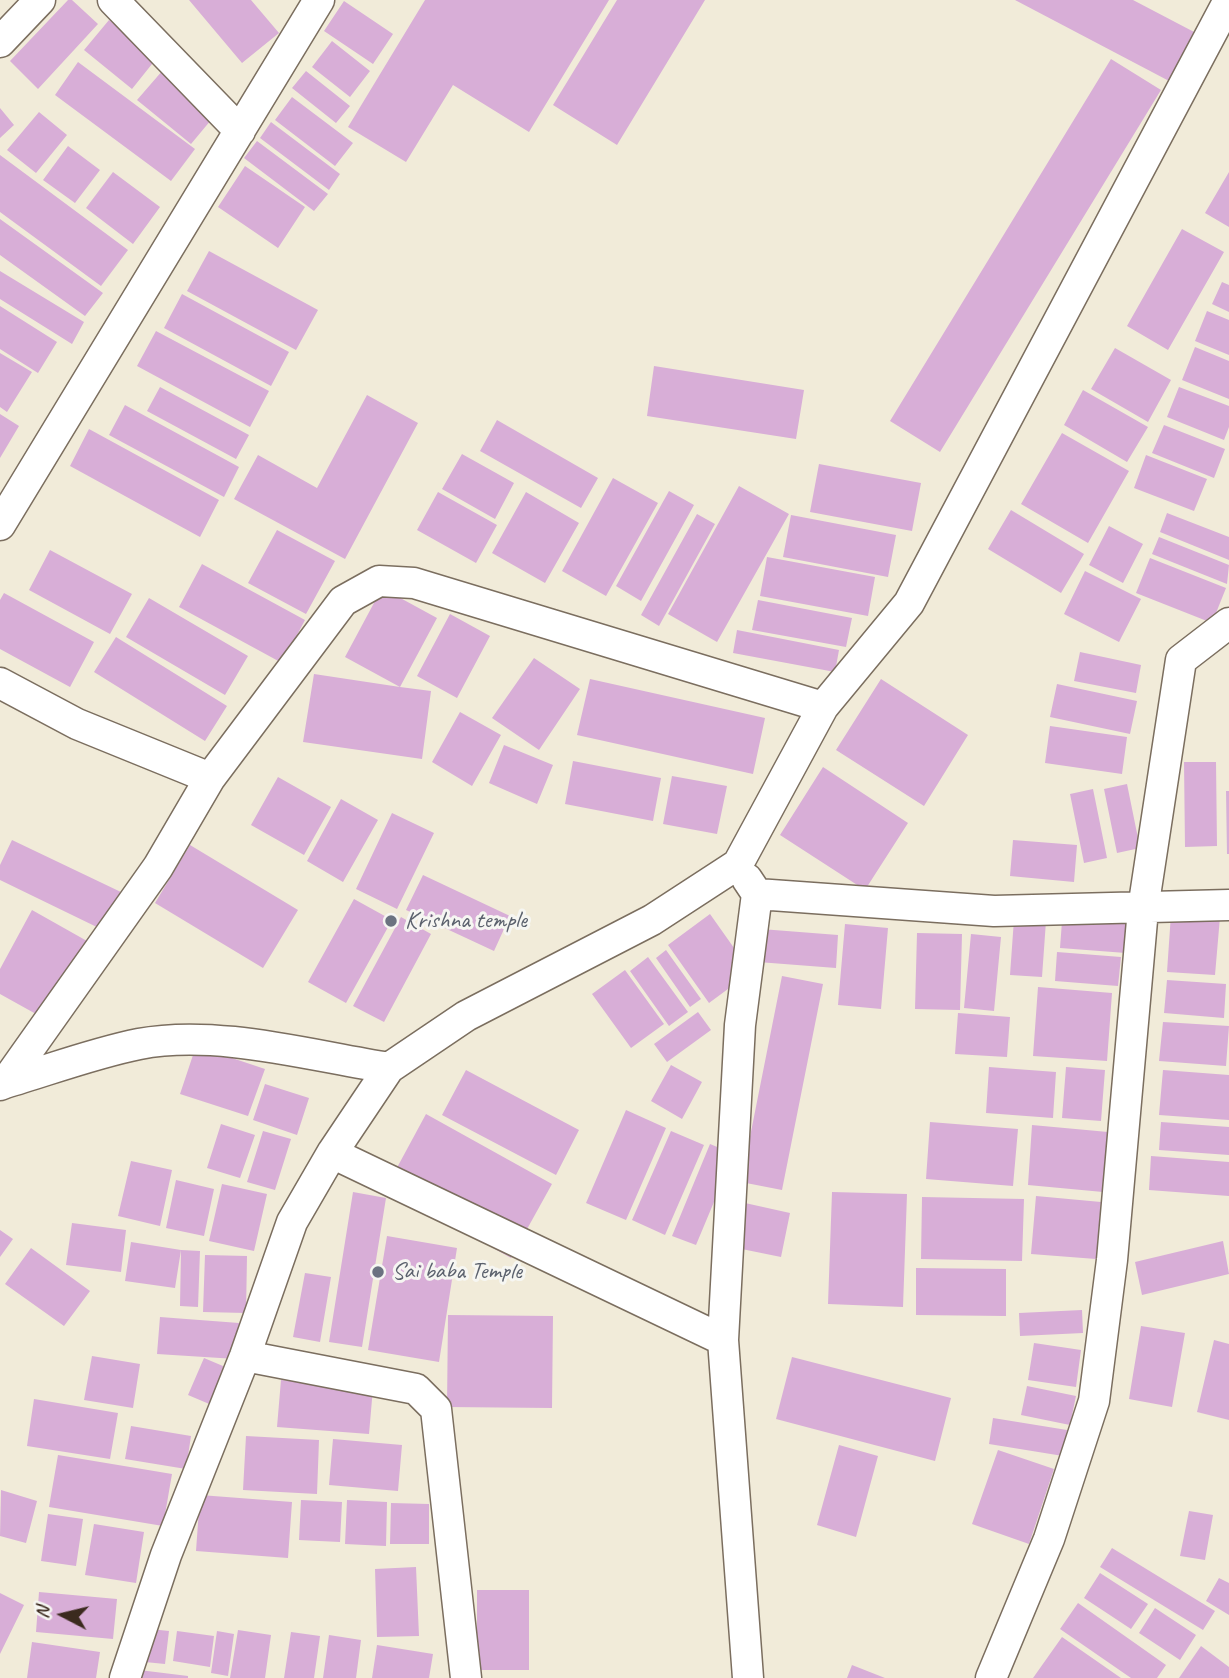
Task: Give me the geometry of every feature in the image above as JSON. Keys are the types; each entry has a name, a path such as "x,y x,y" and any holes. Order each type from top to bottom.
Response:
{"street":[{"path":"0,42 40,0"},
{"path":"113,0 240,131"},
{"path":"0,525 319,0"},
{"path":"125,1678 166,1555 245,1356 292,1222 332,1153 389,1068 466,1016 652,920 737,864 823,707 909,603 1229,0"},
{"path":"2,1084 158,867 210,778 343,601 379,581 414,583 823,707"},
{"path":"991,1678 1049,1539 1094,1401 1112,1260 1143,909 1181,660 1229,623"},
{"path":"0,683 76,724 210,778"},
{"path":"737,864 757,894 740,1025 723,1340 748,1678"},
{"path":"757,894 994,911 1229,905"},
{"path":"2,1084 140,1044 186,1041 216,1040 389,1068"},
{"path":"332,1153 723,1340"},
{"path":"245,1356 416,1389 436,1409 466,1678"}],"building":[{"path":"68,0 72,0 98,24 38,89 10,61"},
{"path":"189,0 251,0 279,33 242,63"},
{"path":"425,0 609,0 529,132 453,85 406,162 348,127"},
{"path":"617,0 705,0 617,145 553,105"},
{"path":"1015,0 1133,0 1196,33 1171,82"},
{"path":"344,1 393,34 373,64 324,31"},
{"path":"109,20 156,59 132,89 84,50"},
{"path":"332,41 370,71 350,97 312,67"},
{"path":"1111,59 1161,90 940,452 890,421"},
{"path":"78,62 195,149 171,181 55,95"},
{"path":"163,70 216,114 191,144 137,100"},
{"path":"306,71 350,106 336,123 292,88"},
{"path":"292,97 353,143 335,166 275,120"},
{"path":"0,108 14,125 0,138"},
{"path":"39,112 67,135 36,173 7,150"},
{"path":"271,122 340,174 329,190 260,138"},
{"path":"257,141 328,194 314,211 244,158"},
{"path":"68,146 100,170 75,203 43,180"},
{"path":"0,155 128,250 101,286 0,212"},
{"path":"245,166 305,207 278,248 218,207"},
{"path":"113,172 160,207 133,244 86,208"},
{"path":"1229,172 1229,227 1205,213"},
{"path":"0,219 103,293 85,316 0,255"},
{"path":"1182,229 1224,252 1168,350 1127,326"},
{"path":"209,251 318,310 296,350 187,291"},
{"path":"0,271 84,322 72,344 0,299"},
{"path":"1222,282 1229,285 1229,312 1212,304"},
{"path":"182,294 289,352 271,386 164,328"},
{"path":"0,306 57,342 38,373 0,349"},
{"path":"1207,311 1229,320 1229,355 1195,341"},
{"path":"156,331 269,391 250,427 137,366"},
{"path":"1195,347 1229,361 1229,399 1182,380"},
{"path":"1115,348 1171,380 1148,422 1091,389"},
{"path":"0,353 32,372 7,412 0,407"},
{"path":"654,366 804,390 796,439 647,416"},
{"path":"160,387 249,435 236,459 147,411"},
{"path":"1179,387 1229,406 1229,427 1224,440 1167,417"},
{"path":"1083,390 1148,427 1127,462 1064,425"},
{"path":"367,395 418,423 345,559 234,499 258,455 317,488"},
{"path":"125,405 239,467 224,497 109,435"},
{"path":"0,414 19,426 0,458"},
{"path":"497,420 598,478 581,508 480,451"},
{"path":"1164,425 1225,449 1214,478 1152,453"},
{"path":"89,429 219,500 200,537 70,466"},
{"path":"1062,433 1129,471 1088,543 1021,504"},
{"path":"462,454 514,483 495,519 442,489"},
{"path":"1146,455 1207,479 1194,511 1134,488"},
{"path":"819,464 921,483 912,531 810,512"},
{"path":"613,478 658,503 606,596 562,571"},
{"path":"739,486 789,514 717,642 668,614"},
{"path":"669,491 694,505 641,601 616,586"},
{"path":"438,492 497,525 476,563 417,530"},
{"path":"526,492 579,523 545,583 492,553"},
{"path":"1011,510 1084,554 1061,593 988,549"},
{"path":"1167,513 1229,537 1229,560 1160,532"},
{"path":"697,514 715,524 659,626 641,615"},
{"path":"791,515 896,535 888,577 783,557"},
{"path":"1109,526 1143,544 1123,583 1089,565"},
{"path":"277,530 335,561 306,614 248,583"},
{"path":"1159,537 1229,565 1227,584 1152,554"},
{"path":"50,550 132,594 110,634 29,590"},
{"path":"767,557 875,577 868,616 760,596"},
{"path":"1150,558 1226,588 1212,623 1136,593"},
{"path":"202,564 305,620 282,663 179,607"},
{"path":"1085,571 1141,599 1119,642 1064,614"},
{"path":"382,588 437,618 400,687 345,657"},
{"path":"4,593 94,642 70,687 0,649 0,600"},
{"path":"149,598 248,656 225,695 126,637"},
{"path":"758,600 852,618 846,647 752,630"},
{"path":"450,614 490,636 457,698 417,676"},
{"path":"737,630 839,650 835,672 733,653"},
{"path":"116,637 227,706 205,741 94,672"},
{"path":"1080,652 1141,665 1136,693 1074,681"},
{"path":"534,658 580,689 539,750 492,718"},
{"path":"314,674 431,691 422,759 303,742"},
{"path":"590,679 765,718 753,774 577,735"},
{"path":"881,679 968,735 924,806 836,750"},
{"path":"1057,684 1137,701 1130,734 1050,717"},
{"path":"460,712 501,735 472,786 432,762"},
{"path":"1050,726 1127,737 1122,774 1045,763"},
{"path":"504,745 553,765 537,804 489,783"},
{"path":"573,761 661,778 653,821 565,804"},
{"path":"1184,762 1216,762 1217,846 1185,847"},
{"path":"823,767 908,823 865,890 780,835"},
{"path":"672,776 727,786 717,834 663,824"},
{"path":"278,777 331,807 304,855 251,825"},
{"path":"1127,784 1140,848 1117,853 1104,789"},
{"path":"1093,789 1107,858 1084,863 1070,794"},
{"path":"1226,791 1229,791 1229,854 1227,854"},
{"path":"341,799 378,820 343,882 307,861"},
{"path":"392,813 434,833 397,909 356,889"},
{"path":"12,840 123,893 105,931 0,880 0,865"},
{"path":"1013,840 1077,845 1074,882 1010,876"},
{"path":"190,845 298,910 263,968 155,903"},
{"path":"423,875 510,916 494,951 406,910"},
{"path":"354,899 392,920 346,1003 308,982"},
{"path":"1015,905 1047,907 1042,977 1010,975"},
{"path":"1063,908 1129,912 1126,953 1060,948"},
{"path":"32,910 87,941 45,1019 0,994 0,969"},
{"path":"710,914 751,972 709,1003 668,945"},
{"path":"1171,914 1220,917 1215,975 1167,972"},
{"path":"401,917 431,934 384,1022 353,1006"},
{"path":"845,924 888,928 881,1009 838,1005"},
{"path":"761,929 838,935 836,968 758,962"},
{"path":"917,933 962,934 960,1010 915,1009"},
{"path":"971,934 1001,937 994,1011 964,1008"},
{"path":"666,950 701,999 690,1007 656,958"},
{"path":"1057,952 1121,957 1118,986 1055,981"},
{"path":"648,957 688,1012 669,1026 630,971"},
{"path":"625,970 664,1024 631,1048 592,994"},
{"path":"782,976 823,984 782,1190 741,1182"},
{"path":"1167,980 1226,984 1224,1018 1164,1013"},
{"path":"1038,987 1112,993 1107,1061 1033,1056"},
{"path":"698,1012 711,1030 667,1062 654,1044"},
{"path":"958,1013 1010,1017 1007,1057 955,1054"},
{"path":"1163,1022 1229,1026 1226,1066 1159,1061"},
{"path":"196,1046 265,1069 248,1116 180,1094"},
{"path":"671,1065 702,1082 682,1119 651,1101"},
{"path":"989,1067 1056,1072 1053,1118 986,1113"},
{"path":"1066,1067 1105,1070 1101,1121 1062,1118"},
{"path":"466,1070 579,1130 556,1175 442,1115"},
{"path":"1163,1070 1229,1075 1229,1120 1159,1115"},
{"path":"265,1084 309,1098 297,1135 253,1120"},
{"path":"626,1110 666,1128 626,1220 586,1203"},
{"path":"426,1114 552,1184 511,1258 386,1188"},
{"path":"930,1122 1018,1129 1013,1186 926,1179"},
{"path":"1161,1122 1229,1127 1229,1155 1159,1150"},
{"path":"221,1124 255,1135 240,1178 207,1168"},
{"path":"1032,1125 1108,1132 1103,1192 1028,1185"},
{"path":"263,1131 291,1139 275,1190 247,1182"},
{"path":"671,1131 704,1145 665,1235 632,1220"},
{"path":"710,1144 734,1154 696,1245 672,1236"},
{"path":"1151,1156 1229,1162 1229,1196 1149,1190"},
{"path":"131,1161 172,1170 160,1226 118,1216"},
{"path":"176,1180 214,1189 204,1236 166,1228"},
{"path":"222,1184 267,1194 254,1251 209,1241"},
{"path":"353,1192 386,1198 362,1347 329,1342"},
{"path":"832,1192 907,1194 903,1307 828,1304"},
{"path":"1036,1196 1101,1202 1096,1259 1031,1254"},
{"path":"922,1197 1024,1199 1022,1261 921,1259"},
{"path":"736,1201 790,1213 781,1257 727,1246"},
{"path":"72,1223 126,1230 121,1272 66,1265"},
{"path":"0,1230 13,1239 0,1257"},
{"path":"387,1236 457,1248 439,1362 368,1350"},
{"path":"1223,1241 1229,1274 1142,1295 1135,1262"},
{"path":"131,1242 181,1250 175,1288 125,1281"},
{"path":"31,1248 90,1291 64,1326 5,1284"},
{"path":"181,1250 200,1251 198,1307 180,1306"},
{"path":"205,1255 247,1256 246,1313 203,1312"},
{"path":"916,1268 1006,1269 1006,1316 916,1315"},
{"path":"305,1273 331,1277 320,1342 293,1337"},
{"path":"1082,1310 1083,1333 1020,1336 1019,1313"},
{"path":"448,1315 553,1316 552,1408 447,1407"},
{"path":"160,1317 239,1323 236,1359 157,1354"},
{"path":"1141,1326 1185,1333 1172,1407 1129,1399"},
{"path":"1214,1340 1229,1344 1229,1420 1197,1412"},
{"path":"1034,1343 1081,1350 1076,1387 1028,1380"},
{"path":"92,1356 140,1364 133,1408 84,1400"},
{"path":"792,1357 951,1398 935,1461 776,1419"},
{"path":"204,1358 230,1369 214,1406 188,1395"},
{"path":"281,1380 373,1388 369,1434 277,1427"},
{"path":"1027,1386 1076,1396 1070,1425 1021,1415"},
{"path":"34,1399 118,1413 110,1459 27,1446"},
{"path":"993,1418 1067,1430 1063,1456 989,1444"},
{"path":"131,1426 191,1436 186,1469 125,1459"},
{"path":"246,1436 319,1440 317,1494 243,1490"},
{"path":"333,1439 402,1445 398,1491 329,1485"},
{"path":"839,1445 878,1456 856,1537 817,1525"},
{"path":"998,1450 1054,1469 1029,1544 972,1524"},
{"path":"58,1455 172,1474 163,1526 49,1507"},
{"path":"1,1490 37,1501 26,1543 0,1536"},
{"path":"200,1495 292,1502 288,1558 196,1551"},
{"path":"301,1500 342,1502 340,1542 299,1540"},
{"path":"347,1500 387,1502 386,1546 345,1544"},
{"path":"391,1503 429,1504 429,1544 390,1544"},
{"path":"1189,1511 1213,1515 1205,1560 1180,1556"},
{"path":"48,1514 83,1519 76,1566 41,1561"},
{"path":"94,1524 144,1532 136,1583 85,1575"},
{"path":"1112,1548 1215,1611 1203,1630 1100,1567"},
{"path":"416,1567 419,1636 377,1637 375,1569"},
{"path":"1100,1573 1148,1604 1131,1629 1084,1598"},
{"path":"1219,1578 1229,1583 1229,1615 1206,1601"},
{"path":"477,1590 529,1590 529,1670 477,1670"},
{"path":"39,1592 117,1599 113,1639 36,1632"},
{"path":"0,1593 24,1605 0,1654"},
{"path":"1078,1603 1166,1665 1157,1678 1131,1678 1060,1629"},
{"path":"1155,1608 1196,1635 1180,1660 1139,1633"},
{"path":"150,1629 169,1631 165,1664 145,1662"},
{"path":"238,1630 271,1635 265,1678 230,1678"},
{"path":"177,1631 214,1636 210,1667 173,1661"},
{"path":"217,1631 234,1634 228,1676 211,1673"},
{"path":"291,1632 320,1636 314,1678 284,1678"},
{"path":"329,1635 361,1640 356,1678 323,1678"},
{"path":"1062,1637 1121,1678 1033,1678"},
{"path":"32,1642 100,1652 96,1678 27,1678"},
{"path":"377,1645 433,1654 429,1678 372,1678"},
{"path":"1201,1646 1229,1667 1229,1678 1179,1678"},
{"path":"852,1665 885,1678 847,1678"},
{"path":"139,1670 188,1676 188,1678 138,1678"}],"place":[{"name":"Krishna temple","path":"391,921"},
{"name":"Sai baba Temple","path":"378,1272"}]}
